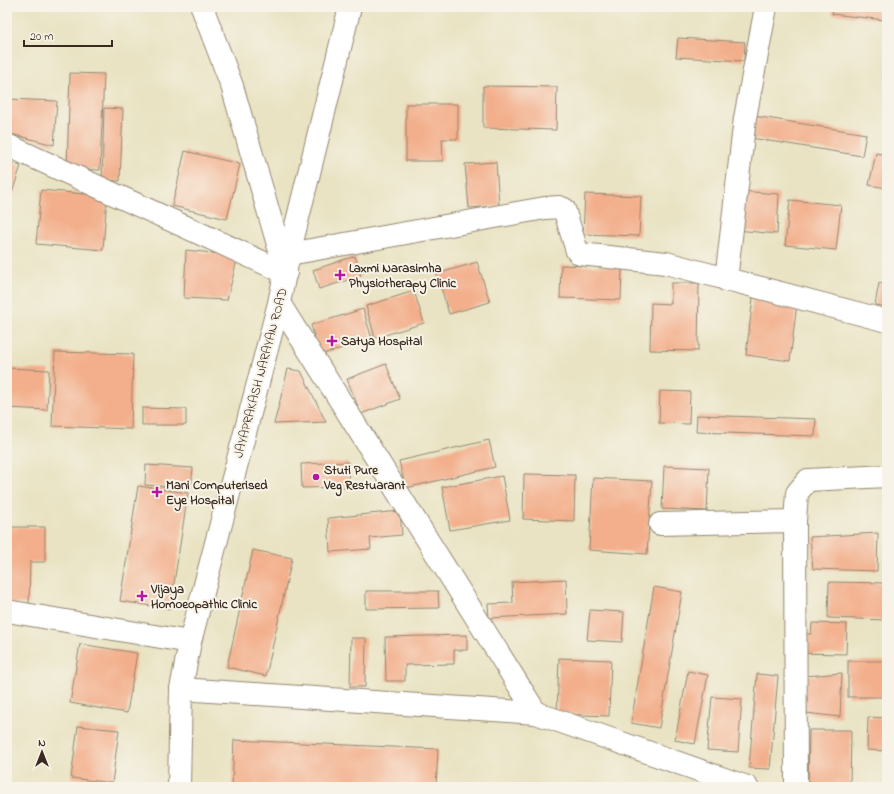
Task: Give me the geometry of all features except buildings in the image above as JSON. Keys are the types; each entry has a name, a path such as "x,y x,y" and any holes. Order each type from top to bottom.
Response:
{"street":[{"path":"202,7 232,86 288,264"},
{"name":"JAYAPRAKASH NARAYAN ROAD","path":"179,787 181,689 190,642 279,303 350,7"},
{"path":"726,280 745,118 766,7"},
{"path":"7,146 288,264 545,208 559,207 564,209 577,251 580,254 666,263 726,280 887,321"},
{"path":"279,303 536,714"},
{"path":"796,787 795,521 797,494 808,480 887,476"},
{"path":"660,524 795,521"},
{"path":"7,611 190,642"},
{"path":"181,689 536,714 747,787"}],"place":[{"name":"Laxmi Narasimha Physiotherapy Clinic","path":"340,275"},
{"name":"Satya Hospital","path":"332,341"},
{"name":"Stuti Pure Veg Restuarant","path":"316,477"},
{"name":"Mani Computerised Eye Hospital","path":"157,492"},
{"name":"Vijaya Homoeopathic Clinic","path":"142,596"}]}
